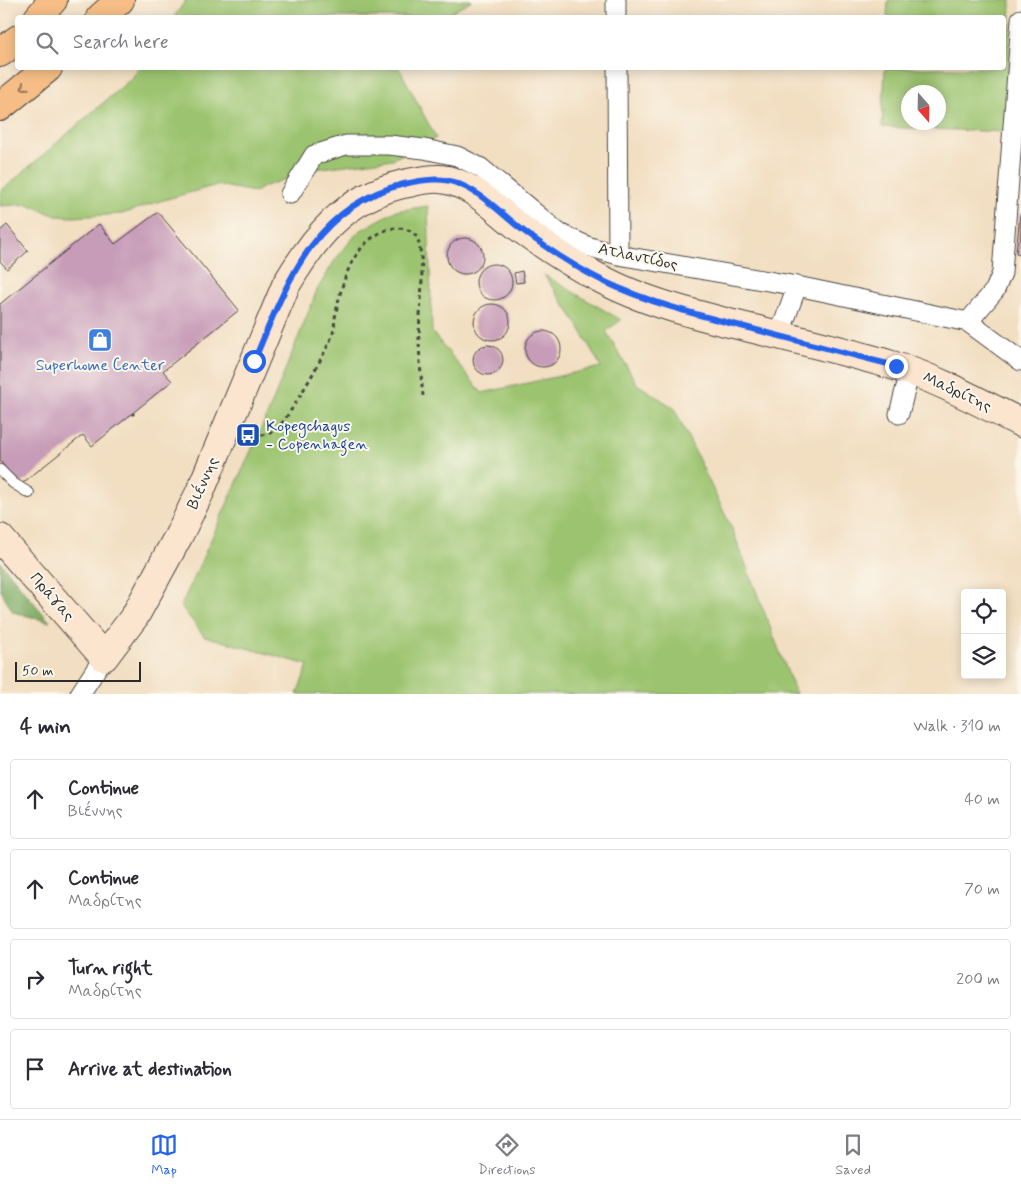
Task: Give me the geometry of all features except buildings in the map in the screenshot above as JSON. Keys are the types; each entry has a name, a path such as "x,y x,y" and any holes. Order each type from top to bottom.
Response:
{"main road":[{"path":"40,15 53,0"},
{"path":"103,15 120,0"},
{"path":"0,53 15,41"},
{"path":"0,107 46,70"}],"street":[{"path":"616,0 616,15"},
{"path":"968,322 994,290 1002,273 1021,19"},
{"path":"617,70 618,255"},
{"name":"Ατλαντίδος","path":"290,194 314,154 346,145 389,145 424,149 457,156 481,168 559,233 587,246 618,255 797,286 968,322 1021,361"},
{"name":"Μαδρίτης","path":"302,258 334,220 353,206 392,187 412,182 441,179 461,184 483,198 522,230 561,256 603,280 646,299 910,371 971,397 1021,423"},
{"name":"Βιέννης","path":"80,694 104,657 135,616 200,492 286,285 302,258"},
{"path":"779,336 797,286"},
{"path":"899,414 910,371"},
{"name":"Πράγας","path":"0,538 104,657"}],"lane":[{"path":"0,470 13,483 30,493"}],"path":[{"path":"225,432 257,436 275,431 285,420 328,348 334,332 335,318 345,276 358,253 370,239 391,227 401,227 413,231 418,241 422,273 419,337 423,396"}],"green space":[{"path":"186,0 472,0 447,15 175,15"},
{"path":"888,0 1011,0 1006,132 946,130 946,85 901,85 901,128 882,127 885,70 1006,70 1006,15 887,15"},
{"path":"138,70 400,70 436,138 393,159 314,169 263,187 255,192 217,185 122,214 73,217 56,216 27,204 0,206 0,192 133,77"},
{"path":"428,206 432,332 482,393 601,367 576,322 544,275 621,320 606,331 637,384 674,408 732,529 796,694 297,694 308,665 204,636 181,606 269,411 317,290 335,260 358,232 395,211"},
{"path":"0,562 50,622 13,612 0,589"}],"place":[{"name":"Superhome Center","path":"100,340"},
{"name":"Kopegchagus - Copenhagen","path":"248,435"}],"route":[{"path":"254,361 286,285 302,258 334,220 353,206 392,187 412,182 441,179 461,184 483,198 522,230 561,256 603,280 646,299 694,314 896,366"}]}
